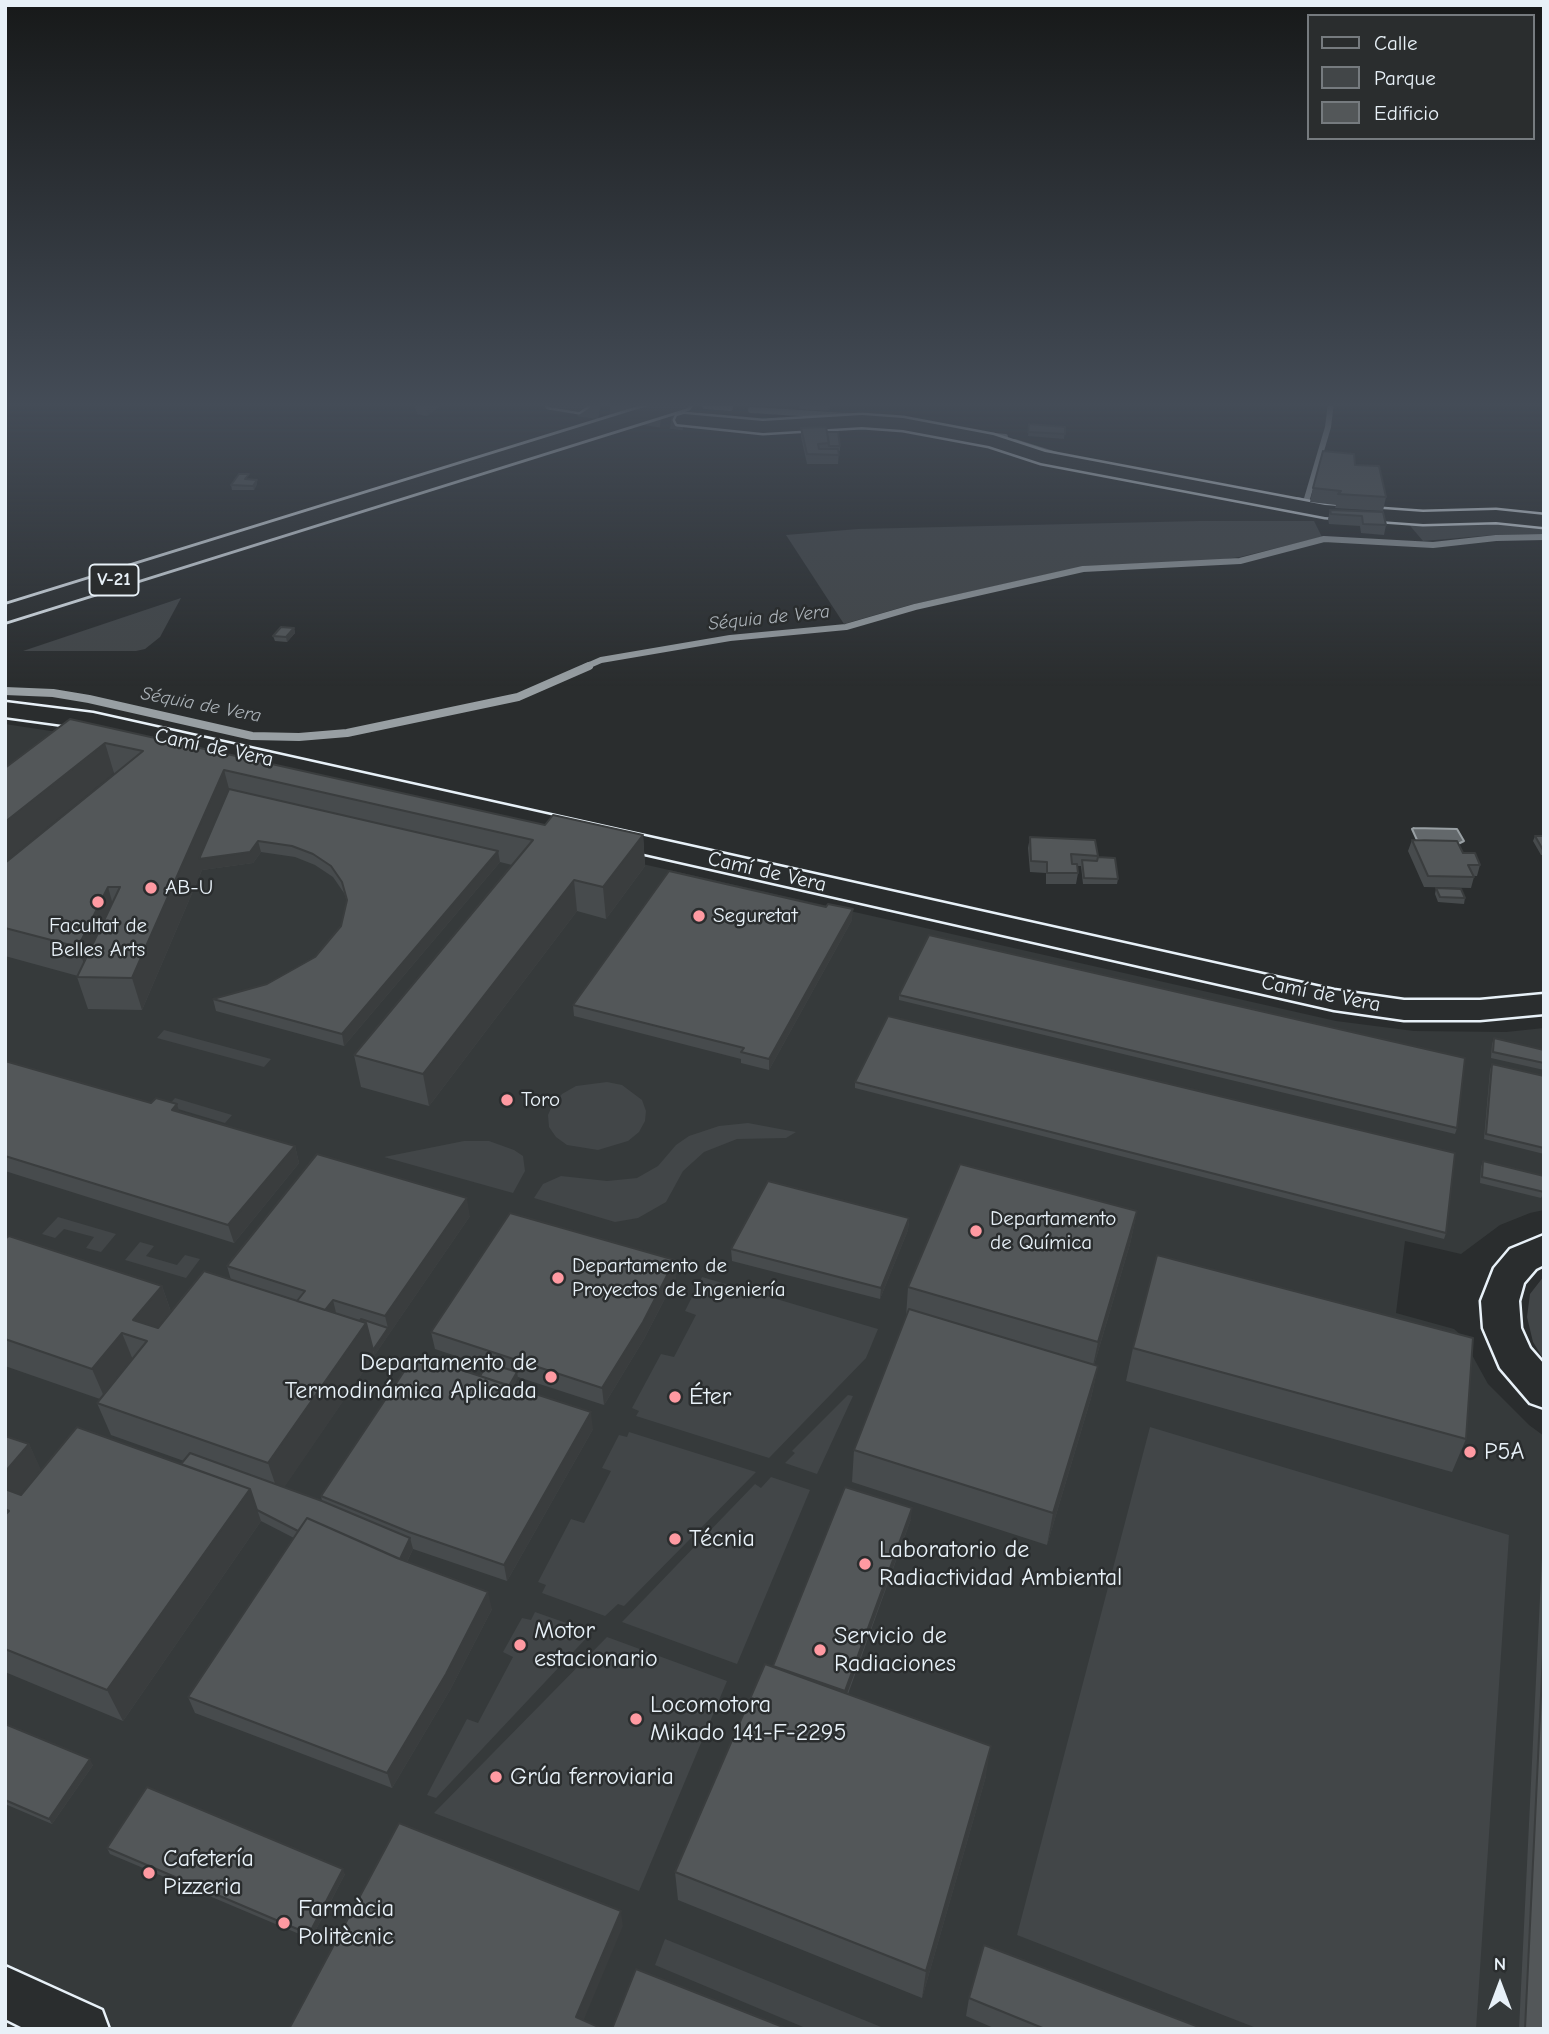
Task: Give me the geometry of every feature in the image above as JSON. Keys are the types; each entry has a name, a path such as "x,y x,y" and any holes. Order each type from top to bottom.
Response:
{"highway":[{"path":"191,530 297,498"},
{"name":"V-21","path":"5,597 329,498"},
{"name":"V-21","path":"5,614 392,498"}],"street":[{"path":"1256,498 1325,511 1373,516 1496,516 1544,521"},
{"name":"Camí de Vera","path":"5,709 93,721 1334,1000 1404,1010 1480,1010 1540,1006"},
{"path":"1544,1249 1523,1259 1507,1278 1500,1301 1502,1328 1514,1357 1544,1392"},
{"path":"5,1992 83,2029"}],"shaded area":[{"path":"5,724 64,733 1336,1021 1414,1031 1506,1032 1544,1028 1544,1210 1500,1225 1461,1254 1405,1241 1396,1313 1454,1329 1461,1335 1488,1384 1529,1425 1544,1436 1544,2029 5,2029"},
{"path":"1412,829 1457,829 1464,841 1456,845 1417,840"}],"green space":[{"path":"1477,520 1544,524 1544,534 1423,541 1406,521"},
{"path":"1314,521 1322,537 1240,557 1209,561 1085,566 910,605 844,624 786,535 858,529"},
{"path":"181,598 160,637 145,649 23,651"},
{"path":"164,1030 271,1059 264,1067 157,1038"},
{"path":"607,1082 622,1085 642,1100 646,1111 645,1121 639,1132 628,1141 598,1150 567,1145 556,1137 549,1127 548,1115 562,1094 576,1086"},
{"path":"175,1098 232,1115 225,1123 168,1106"},
{"path":"748,1123 796,1132 786,1138 737,1139 704,1152 683,1171 666,1202 638,1218 615,1222 534,1198 543,1184 561,1176 607,1181 637,1178 658,1166 676,1145 689,1136 719,1126"},
{"path":"464,1141 489,1141 523,1156 525,1171 513,1193 384,1157"},
{"path":"58,1217 116,1234 101,1252 86,1248 94,1237 64,1229 55,1238 42,1234"},
{"path":"140,1242 154,1246 146,1256 177,1265 185,1255 200,1259 186,1278 125,1260"},
{"path":"1544,1276 1544,1360 1533,1342 1527,1317 1530,1294"},
{"path":"702,1277 878,1329 866,1358 769,1458 636,1416 639,1411 632,1408 661,1354 674,1357 696,1315 685,1311"},
{"path":"848,1395 853,1396 817,1474 785,1463 795,1453 792,1451"},
{"path":"1150,1427 1509,1535 1476,2029 1259,2029 1017,1935"},
{"path":"629,1432 756,1472 624,1606 618,1604 605,1616 542,1593 546,1585 538,1582 571,1519 584,1523 611,1471 602,1468 619,1435 627,1437"},
{"path":"771,1477 810,1490 737,1664 622,1622 755,1484 761,1488"},
{"path":"535,1612 592,1632 436,1798 427,1795 467,1719 478,1723 513,1657 503,1652 522,1618 531,1620"},
{"path":"607,1637 727,1681 639,1891 434,1813"},
{"path":"665,1939 886,2029 808,2029 655,1965"}],"building":[{"path":"1330,510 1383,512 1386,525 1363,524 1362,516 1331,514"},
{"path":"281,627 294,628 286,637 273,636"},
{"path":"70,719 545,825 553,815 643,835 603,887 574,880 423,1074 354,1055 533,840 224,770 132,978 77,977 120,887 108,887 78,947 5,928 5,863 143,751 105,743 5,822 5,768"},
{"path":"229,789 498,851 342,1034 213,999 267,984 315,957 341,926 347,900 342,882 331,866 313,854 292,846 258,841 250,852 199,859"},
{"path":"1535,836 1544,836 1544,850 1543,850"},
{"path":"1030,837 1095,840 1098,856 1071,854 1072,864 1077,864 1078,873 1047,873 1047,862 1031,861"},
{"path":"1412,840 1457,841 1463,853 1475,853 1480,865 1468,865 1474,877 1428,876"},
{"path":"1098,857 1115,858 1118,879 1084,878 1082,860 1097,861"},
{"path":"669,871 826,907 828,904 853,909 769,1059 741,1052 744,1048 573,1005"},
{"path":"1436,888 1461,889 1465,898 1440,897"},
{"path":"929,935 1465,1058 1457,1128 899,995"},
{"path":"888,1016 1455,1153 1446,1233 855,1082"},
{"path":"1494,1038 1544,1050 1544,1063 1493,1052"},
{"path":"5,1061 151,1103 156,1098 177,1104 172,1110 295,1146 228,1225 5,1156"},
{"path":"1492,1064 1544,1076 1544,1148 1486,1134"},
{"path":"317,1154 467,1198 385,1316 333,1300 325,1310 297,1301 305,1291 227,1266"},
{"path":"1483,1161 1544,1176 1544,1192 1482,1177"},
{"path":"960,1164 1137,1211 1098,1342 908,1287"},
{"path":"768,1181 909,1218 881,1288 731,1249"},
{"path":"510,1213 675,1260 643,1322 602,1388 431,1332"},
{"path":"9,1236 162,1286 133,1320 158,1328 204,1271 366,1323 268,1463 97,1403 147,1341 122,1333 92,1369 5,1339 5,1239"},
{"path":"1157,1255 1473,1338 1466,1439 1133,1348"},
{"path":"909,1309 1098,1366 1053,1513 854,1450"},
{"path":"361,1319 388,1328 373,1350 366,1323 360,1321"},
{"path":"415,1355 591,1412 504,1565 409,1532 321,1496"},
{"path":"488,1363 517,1372 509,1386 480,1376"},
{"path":"77,1427 250,1489 107,1690 5,1649 5,1515 9,1511 5,1509 5,1489 21,1495"},
{"path":"5,1436 29,1444 5,1472"},
{"path":"190,1453 322,1501 410,1538 400,1559 307,1518 298,1531 257,1510 250,1489 181,1464"},
{"path":"845,1487 912,1508 845,1691 773,1666"},
{"path":"307,1518 397,1558 488,1592 446,1674 387,1773 188,1697"},
{"path":"1544,1633 1544,2029 1525,2029"},
{"path":"765,1664 991,1746 926,1971 675,1872"},
{"path":"5,1724 90,1759 49,1819 5,1800"},
{"path":"147,1787 343,1869 309,1934 107,1848"},
{"path":"399,1823 621,1911 576,2017 603,2029 289,2029"},
{"path":"984,1945 1204,2029 1045,2029 969,1998"},
{"path":"636,1969 788,2029 612,2029"}],"waterway":[{"path":"1297,500 1306,502 1307,498"},
{"name":"Séquia de Vera","path":"585,667 601,660 730,638 846,627 915,607 1083,569 1240,561 1324,539 1433,545 1496,538 1544,537"},
{"name":"Séquia de Vera","path":"5,691 53,693 89,699 252,736 299,737 347,733 518,697 589,666"}],"place":[{"name":"AB-U","path":"151,888"},
{"name":"Facultat de Belles Arts","path":"98,902"},
{"name":"Seguretat","path":"699,916"},
{"name":"Toro","path":"507,1100"},
{"name":"Departamento de Química","path":"976,1231"},
{"name":"Departamento de Proyectos de Ingeniería","path":"558,1278"},
{"name":"Departamento de Termodinámica Aplicada","path":"551,1377"},
{"name":"Éter","path":"675,1397"},
{"name":"P5A","path":"1470,1452"},
{"name":"Técnia","path":"675,1539"},
{"name":"Laboratorio de Radiactividad Ambiental","path":"865,1564"},
{"name":"Motor estacionario","path":"520,1645"},
{"name":"Servicio de Radiaciones","path":"820,1650"},
{"name":"Locomotora Mikado 141-F-2295","path":"636,1719"},
{"name":"Grúa ferroviaria","path":"496,1777"},
{"name":"Cafetería Pizzeria","path":"149,1873"},
{"name":"Farmàcia Politècnic","path":"284,1923"}]}
